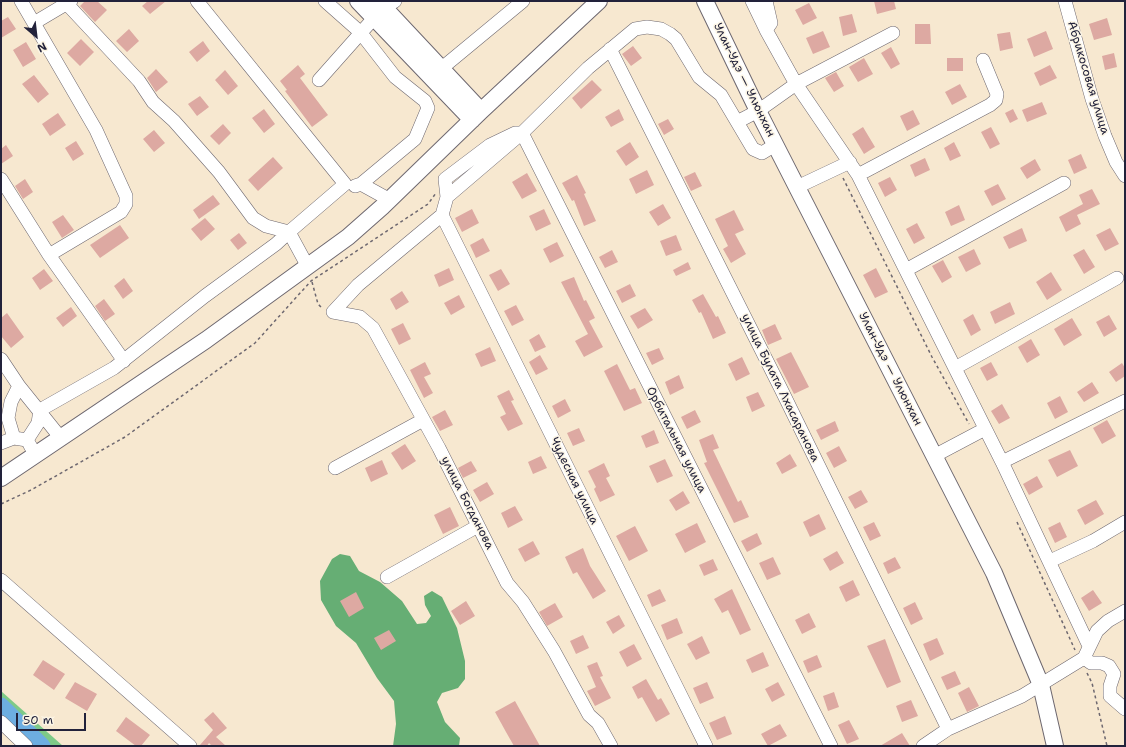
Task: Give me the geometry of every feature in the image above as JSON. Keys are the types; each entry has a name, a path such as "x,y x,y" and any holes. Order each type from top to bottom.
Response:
{"main road":[{"path":"358,1 383,7 442,68 477,115"},
{"path":"1,478 206,340 310,274 599,1"},
{"name":"Улан-Удэ — Улюнхан","path":"705,1 775,145 994,573 1041,685 1055,746"},
{"path":"383,7 477,115"}],"street":[{"path":"21,1 96,130 126,196 126,204 121,212 49,255"},
{"path":"197,1 345,184 353,186 362,184 415,139 428,108 425,101 395,77 360,32 325,1"},
{"path":"442,68 523,1"},
{"path":"752,1 766,30 796,84 837,147 850,162 858,175 954,368 980,432 1002,462 1090,646"},
{"path":"766,1 771,23 766,30"},
{"name":"Абрикосовая улица","path":"1065,1 1094,107 1108,143 1125,176"},
{"path":"34,23 69,2 139,81 154,102 174,120 219,172 253,218 266,226 289,232 310,274"},
{"path":"319,80 383,7"},
{"path":"447,197 522,133 588,68 610,49 635,30 647,28 661,29 676,39 699,77 721,95 756,152 762,153 775,145"},
{"path":"737,122 758,111 796,84 893,33"},
{"name":"улица Булата Лхасаранова","path":"610,49 780,387 948,729"},
{"path":"858,175 990,105 996,100 997,94 983,60"},
{"path":"332,312 358,285 442,215 447,197 445,179 490,145 515,133 522,133"},
{"name":"Орбитальная улица","path":"522,133 831,746"},
{"path":"797,187 850,162"},
{"path":"1,179 49,255 124,361"},
{"path":"906,270 1064,183"},
{"path":"40,410 124,361 205,296 276,244 345,184"},
{"path":"362,184 390,200"},
{"name":"Чудесная улица","path":"442,215 706,746"},
{"path":"954,368 1117,278"},
{"name":"улица Богданова","path":"332,312 360,317 373,328 424,420 507,583 523,602 554,651 589,715 598,724 612,746"},
{"path":"1,359 19,386 40,410 60,438"},
{"path":"19,386 12,402 8,418 20,439 35,454"},
{"path":"1002,462 1125,401"},
{"path":"1,443 20,439 38,423 40,410"},
{"path":"335,468 424,420"},
{"path":"934,456 980,432"},
{"path":"1050,561 1093,541 1125,522"},
{"path":"387,577 478,526"},
{"path":"1,580 190,746"},
{"path":"923,746 948,729 1015,700 1082,659 1097,631 1125,610"},
{"path":"1082,659 1092,663 1106,664 1112,670 1114,678 1110,686 1110,696 1125,709"},
{"path":"1,722 26,746"}],"path":[{"path":"837,168 932,357 980,432"},
{"path":"1,504 31,490 125,437 255,343 310,274 428,204 445,179"},
{"path":"310,274 318,304 325,311 332,312"},
{"path":"1015,518 1092,683 1107,746"}],"green space":[{"path":"340,554 350,556 359,571 380,582 402,601 417,624 426,623 431,616 425,605 424,596 432,591 442,597 457,628 465,661 465,679 458,688 442,693 437,702 445,722 460,738 459,746 393,746 396,724 394,701 377,678 356,643 336,626 321,600 320,581 332,559"},
{"path":"1,691 63,746 32,746 1,715"}],"building":[{"path":"85,1 97,1 107,10 95,22 80,6"},
{"path":"148,1 166,1 150,14 142,6"},
{"path":"874,1 894,1 896,9 877,14"},
{"path":"809,3 817,18 803,25 795,10"},
{"path":"852,14 857,32 843,36 839,17"},
{"path":"8,17 16,29 1,38 1,21"},
{"path":"1107,18 1112,35 1094,40 1089,24"},
{"path":"915,24 930,24 931,44 915,44"},
{"path":"129,29 139,41 127,52 116,41"},
{"path":"823,31 830,47 813,54 806,38"},
{"path":"1046,31 1053,49 1034,57 1027,39"},
{"path":"1010,32 1013,48 1000,51 997,34"},
{"path":"81,39 94,52 80,66 67,53"},
{"path":"203,41 210,51 197,62 189,52"},
{"path":"26,42 36,59 23,67 13,50"},
{"path":"633,46 642,58 631,66 622,54"},
{"path":"891,47 900,64 891,69 881,53"},
{"path":"1114,53 1117,67 1105,70 1102,56"},
{"path":"864,58 873,74 858,82 849,67"},
{"path":"947,58 963,58 963,71 947,71"},
{"path":"298,65 305,74 300,78 328,115 312,127 285,91 287,90 280,81"},
{"path":"1050,65 1057,78 1040,86 1034,73"},
{"path":"156,69 168,82 156,92 147,78"},
{"path":"225,70 238,86 228,95 215,80"},
{"path":"836,72 844,86 834,92 825,78"},
{"path":"34,75 49,94 38,103 22,84"},
{"path":"592,80 602,90 581,109 572,98"},
{"path":"960,84 967,97 952,105 945,92"},
{"path":"200,96 209,107 197,116 188,104"},
{"path":"1042,102 1047,114 1027,122 1022,110"},
{"path":"264,109 275,124 264,133 252,118"},
{"path":"619,109 624,120 611,127 605,117"},
{"path":"1013,109 1018,119 1010,123 1005,113"},
{"path":"913,110 920,124 907,131 900,116"},
{"path":"58,113 66,125 50,136 42,124"},
{"path":"668,119 674,129 664,135 658,124"},
{"path":"223,124 231,133 219,145 210,136"},
{"path":"863,127 875,147 864,154 852,134"},
{"path":"991,127 1000,144 990,149 981,132"},
{"path":"154,130 165,143 154,152 143,139"},
{"path":"76,141 84,154 73,161 65,148"},
{"path":"630,142 639,157 626,166 616,151"},
{"path":"954,142 961,156 950,161 944,148"},
{"path":"6,145 13,156 1,164 1,149"},
{"path":"1081,154 1087,168 1074,174 1068,160"},
{"path":"273,157 283,168 258,191 248,180"},
{"path":"925,158 930,170 915,177 910,165"},
{"path":"1035,159 1041,170 1027,179 1020,168"},
{"path":"647,170 654,185 636,194 629,179"},
{"path":"695,172 702,186 691,191 684,177"},
{"path":"527,173 537,191 522,199 512,182"},
{"path":"577,175 586,193 584,194 596,221 584,226 574,200 572,201 562,183"},
{"path":"890,177 897,190 885,197 878,183"},
{"path":"25,179 33,192 23,199 15,186"},
{"path":"998,184 1006,199 992,206 984,191"},
{"path":"1092,189 1100,204 1077,215 1081,224 1066,232 1059,217 1083,204 1079,195"},
{"path":"213,195 220,204 199,219 193,210"},
{"path":"663,204 671,218 658,226 649,212"},
{"path":"959,205 965,220 951,226 945,212"},
{"path":"472,209 479,223 462,232 455,218"},
{"path":"544,209 551,224 536,231 529,216"},
{"path":"734,210 744,230 735,234 746,254 731,263 723,249 728,246 715,219"},
{"path":"63,215 74,230 62,238 52,222"},
{"path":"205,218 215,229 201,241 191,229"},
{"path":"917,223 925,238 914,244 906,229"},
{"path":"120,225 129,238 100,258 90,245"},
{"path":"1022,228 1027,241 1009,249 1003,237"},
{"path":"1110,228 1119,244 1105,251 1096,235"},
{"path":"239,233 247,243 238,250 230,240"},
{"path":"676,235 682,250 666,256 660,241"},
{"path":"483,238 490,251 476,258 470,245"},
{"path":"557,242 564,256 550,263 543,249"},
{"path":"974,249 981,264 966,272 958,257"},
{"path":"1084,249 1095,267 1084,274 1073,255"},
{"path":"612,250 618,262 605,268 599,257"},
{"path":"943,260 952,277 942,283 932,266"},
{"path":"688,262 691,269 676,276 673,270"},
{"path":"449,268 454,280 439,287 434,275"},
{"path":"876,268 888,292 875,298 863,275"},
{"path":"44,269 53,281 40,290 32,278"},
{"path":"501,269 510,284 498,291 489,275"},
{"path":"1051,272 1062,290 1047,300 1036,282"},
{"path":"574,277 584,301 586,300 595,318 589,321 603,347 584,357 575,341 588,334 561,282"},
{"path":"124,278 133,291 123,299 114,286"},
{"path":"630,284 636,296 622,303 616,291"},
{"path":"402,291 409,302 396,310 390,299"},
{"path":"703,294 716,317 718,316 726,333 713,339 701,312 699,313 692,300"},
{"path":"459,295 465,307 451,315 444,303"},
{"path":"104,299 115,314 105,321 95,306"},
{"path":"1010,302 1015,314 995,324 990,312"},
{"path":"516,305 524,320 512,326 504,311"},
{"path":"71,307 77,316 63,327 56,318"},
{"path":"645,308 653,320 638,329 630,316"},
{"path":"7,313 24,337 11,348 1,336 1,318"},
{"path":"973,314 981,330 971,336 963,320"},
{"path":"1109,315 1117,329 1104,337 1096,322"},
{"path":"1072,318 1082,335 1064,346 1054,329"},
{"path":"403,323 411,339 399,345 391,329"},
{"path":"775,324 782,339 768,345 762,330"},
{"path":"539,334 546,347 535,352 529,340"},
{"path":"1031,339 1040,355 1027,363 1018,347"},
{"path":"490,347 496,361 481,367 475,354"},
{"path":"659,348 664,359 652,365 646,353"},
{"path":"791,352 809,387 794,394 776,359"},
{"path":"540,355 548,369 536,375 529,362"},
{"path":"742,357 750,374 736,381 728,364"},
{"path":"425,362 431,374 424,377 433,393 424,398 410,370"},
{"path":"991,362 998,375 987,381 980,368"},
{"path":"1122,363 1125,368 1125,376 1116,382 1109,372"},
{"path":"617,364 630,390 635,388 642,403 624,411 604,371"},
{"path":"679,375 684,388 670,395 665,382"},
{"path":"1092,382 1099,393 1084,402 1077,392"},
{"path":"509,390 514,400 511,401 523,424 508,431 500,417 506,414 497,396"},
{"path":"758,392 765,406 752,412 746,397"},
{"path":"1060,396 1068,412 1055,419 1047,403"},
{"path":"565,399 571,411 558,418 552,406"},
{"path":"1002,404 1010,418 999,424 991,411"},
{"path":"445,410 453,425 440,431 432,417"},
{"path":"695,410 701,422 687,429 681,417"},
{"path":"1107,420 1116,436 1102,444 1093,428"},
{"path":"835,421 839,431 821,440 816,430"},
{"path":"579,428 585,441 573,446 567,433"},
{"path":"654,430 659,443 646,448 641,436"},
{"path":"713,434 719,448 713,450 738,502 741,500 749,517 734,523 704,463 707,462 699,440"},
{"path":"405,444 416,461 402,470 391,453"},
{"path":"839,446 847,461 834,468 826,453"},
{"path":"1070,450 1078,466 1057,477 1048,460"},
{"path":"790,454 797,466 782,474 776,463"},
{"path":"541,456 547,468 533,474 528,462"},
{"path":"665,459 673,476 657,483 649,466"},
{"path":"382,460 388,474 371,482 365,468"},
{"path":"471,461 477,471 463,478 458,468"},
{"path":"604,463 610,476 606,478 615,495 600,502 594,489 596,487 588,471"},
{"path":"1037,476 1043,487 1029,495 1023,484"},
{"path":"487,482 494,494 480,502 473,490"},
{"path":"861,490 868,502 855,509 848,497"},
{"path":"683,491 690,503 676,511 669,500"},
{"path":"1096,500 1104,514 1085,525 1077,510"},
{"path":"515,506 523,520 508,528 501,513"},
{"path":"450,507 459,526 443,534 434,515"},
{"path":"819,514 826,529 810,537 803,522"},
{"path":"874,522 881,536 870,541 863,527"},
{"path":"1060,522 1067,537 1055,543 1048,528"},
{"path":"697,523 706,542 685,553 675,534"},
{"path":"635,526 648,551 629,561 616,536"},
{"path":"757,533 762,544 747,552 741,541"},
{"path":"533,541 540,554 525,562 518,549"},
{"path":"583,548 590,566 606,591 593,599 577,572 573,574 565,557"},
{"path":"837,551 844,563 830,571 823,559"},
{"path":"773,557 781,574 767,580 759,563"},
{"path":"895,557 901,568 888,574 883,563"},
{"path":"713,559 718,570 704,576 699,565"},
{"path":"853,580 860,595 846,602 839,587"},
{"path":"660,589 666,601 652,607 647,595"},
{"path":"732,589 751,630 740,635 728,610 722,613 714,599"},
{"path":"1093,590 1102,603 1089,611 1081,598"},
{"path":"356,592 364,608 349,617 340,601"},
{"path":"466,601 475,616 460,625 451,611"},
{"path":"915,602 923,619 911,625 903,608"},
{"path":"555,603 563,617 547,626 539,612"},
{"path":"809,613 816,627 802,634 795,620"},
{"path":"619,615 625,626 613,634 606,622"},
{"path":"677,618 683,633 667,640 661,625"},
{"path":"389,630 396,641 381,650 374,638"},
{"path":"583,635 589,648 576,654 570,641"},
{"path":"702,636 710,653 696,660 687,644"},
{"path":"937,638 944,654 930,661 923,644"},
{"path":"885,639 901,682 887,688 867,646"},
{"path":"634,644 642,659 627,667 619,652"},
{"path":"763,652 769,666 752,673 746,660"},
{"path":"817,655 822,667 808,673 803,661"},
{"path":"43,660 65,674 54,690 33,675"},
{"path":"597,662 603,676 600,677 611,698 595,706 587,691 596,687 587,666"},
{"path":"955,671 961,684 947,690 941,677"},
{"path":"646,679 658,700 661,698 670,714 656,722 642,697 638,699 632,687"},
{"path":"75,682 97,694 87,711 65,698"},
{"path":"707,682 714,698 700,704 693,688"},
{"path":"778,682 785,695 772,702 765,689"},
{"path":"969,687 979,706 967,712 958,693"},
{"path":"834,692 839,707 828,711 823,696"},
{"path":"911,700 918,716 902,722 896,706"},
{"path":"515,701 540,746 514,746 506,732 495,712"},
{"path":"213,712 227,728 216,737 226,746 212,746 209,743 207,746 200,745 213,730 204,720"},
{"path":"725,716 732,734 717,740 709,723"},
{"path":"126,717 150,735 141,746 136,746 116,731"},
{"path":"849,720 859,739 847,744 838,725"},
{"path":"780,724 787,736 768,746 761,734"},
{"path":"902,733 910,746 880,746"}],"waterway":[{"path":"1,706 42,746"}]}
